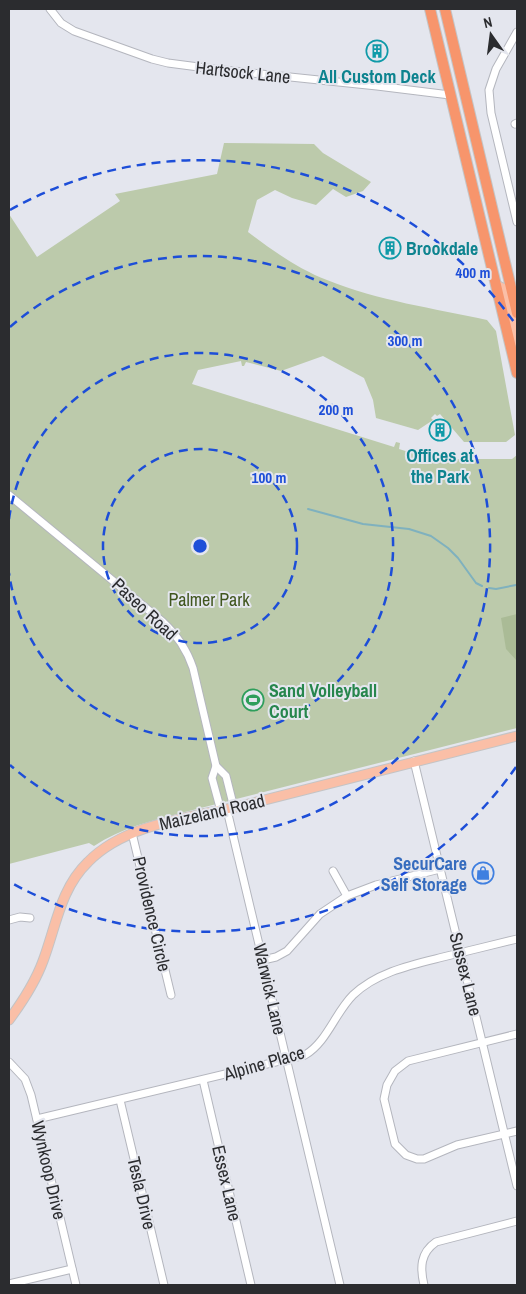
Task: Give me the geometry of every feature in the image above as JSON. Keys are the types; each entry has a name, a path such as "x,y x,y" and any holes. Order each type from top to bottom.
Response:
{"highway":[{"path":"430,9 517,373"},
{"path":"445,9 517,313"}],"main road":[{"path":"450,95 464,92"},
{"path":"496,284 505,289 517,341"},
{"name":"Maizeland Road","path":"9,1020 38,974 62,900 72,882 87,862 115,841 132,833 172,822 227,810 517,736"}],"street":[{"name":"Hartsock Lane","path":"50,9 61,23 74,31 168,63 450,95"},
{"path":"517,32 496,68 489,90 491,113 517,222"},
{"name":"Paseo Road","path":"9,495 163,622 177,637 193,668 216,766 212,778 227,810"},
{"name":"Sussex Lane","path":"414,761 517,1186"},
{"name":"Paseo Road","path":"216,766 226,776 227,810"},
{"name":"Warwick Lane","path":"227,810 340,1285"},
{"name":"Providence Circle","path":"132,833 171,995"},
{"path":"263,960 276,957 287,951 320,914 347,896 376,885 440,869"},
{"path":"333,871 347,896"},
{"path":"9,920 20,916 30,918"},
{"name":"Alpine Place","path":"37,1119 305,1055 314,1049 346,1002 368,983 394,970 517,939"},
{"path":"517,1034 416,1058 399,1066 387,1085 384,1094 384,1103 395,1144 401,1152 411,1157 421,1159 430,1157 457,1146 517,1131"},
{"name":"Wynkoop Drive","path":"9,1062 19,1072 28,1087 76,1285"},
{"name":"Essex Lane","path":"202,1080 251,1285"},
{"name":"Tesla Drive","path":"120,1100 164,1285"},
{"path":"424,1285 422,1273 423,1258 428,1249 436,1242 517,1221"},
{"path":"9,1284 72,1269"}],"green space":[{"name":"Palmer Park","path":"224,143 314,144 323,153 371,182 363,191 346,197 333,189 316,205 292,198 275,190 257,200 248,232 276,252 296,265 327,280 386,299 487,320 496,331 515,435 506,442 464,442 440,414 437,416 435,414 431,418 433,420 418,430 376,418 373,400 364,378 323,356 281,371 246,362 242,366 241,361 198,370 192,384 394,447 396,442 400,443 399,449 431,459 512,459 517,455 517,728 147,822 115,834 94,846 89,843 9,864 9,214 37,257 120,201 115,194 217,174"},
{"path":"517,614 517,661 506,649 501,618"}],"waterway":[{"path":"308,509 363,524 409,529 431,536 448,548 458,558 476,583 482,586"},
{"path":"489,588 496,589 516,585"}],"place":[{"name":"All Custom Deck","path":"377,51"},
{"name":"Brookdale","path":"390,248"},
{"name":"Offices at the Park","path":"440,430"},
{"name":"Sand Volleyball Court","path":"253,700"},
{"name":"SecurCare Self Storage","path":"483,873"}]}
